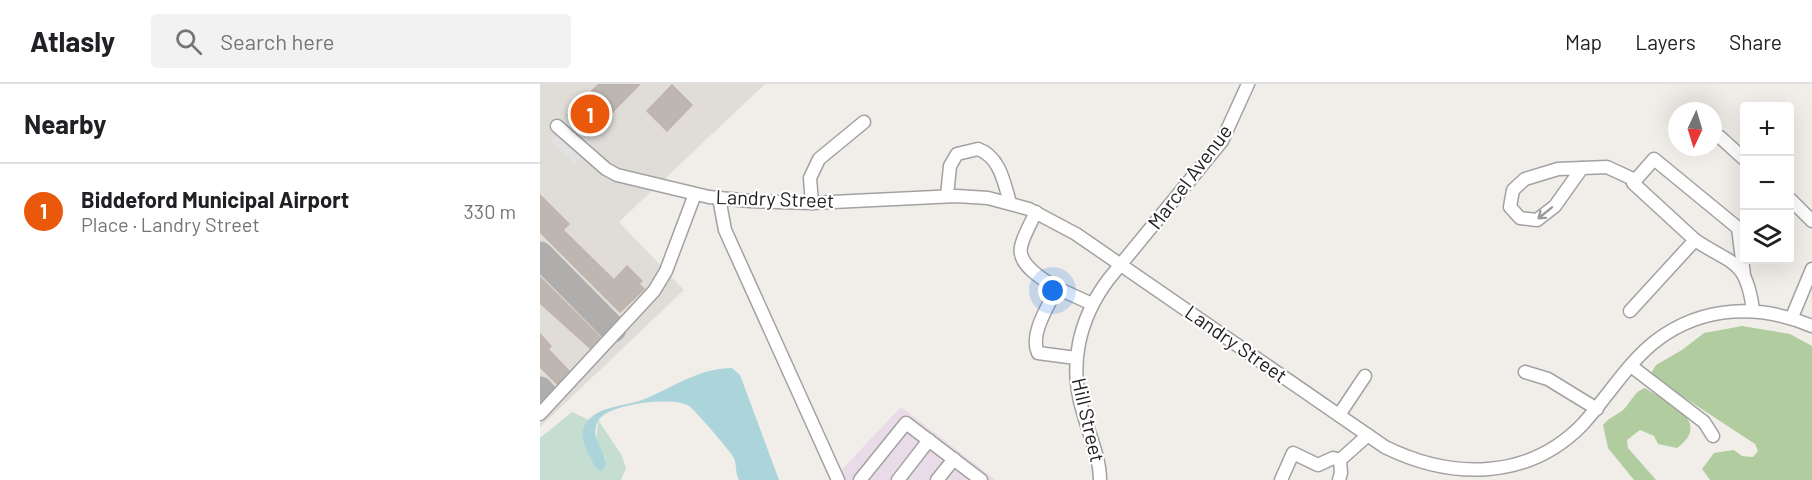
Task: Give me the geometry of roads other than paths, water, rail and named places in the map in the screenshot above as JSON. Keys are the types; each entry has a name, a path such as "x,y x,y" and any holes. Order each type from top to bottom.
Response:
{"street":[{"name":"Marcel Avenue","path":"1121,264 1222,141 1248,84"},
{"path":"812,203 810,178 819,159 864,123"},
{"name":"Landry Street","path":"557,126 606,169 627,178 695,194 719,198 812,203 947,196 988,198 1036,212 1064,226 1121,264 1368,435 1419,466 1465,478 1509,472 1540,460 1568,440 1597,409 1631,366 1657,340 1684,324 1717,313 1753,309 1792,317 1812,326"},
{"path":"1722,139 1741,156"},
{"path":"947,196 950,166 957,154 978,149 993,157 1003,177 1010,203"},
{"path":"1744,275 1738,228 1654,159 1633,183 1695,240 1736,264 1749,283 1753,309"},
{"path":"1582,168 1555,206 1537,220 1520,218 1510,207 1513,190 1525,179 1558,169 1582,168 1607,167 1635,180"},
{"path":"540,414 654,291 666,272 695,194"},
{"path":"719,198 725,230 838,480"},
{"path":"1794,203 1812,220"},
{"path":"1036,212 1020,249 1022,257 1034,273 1058,288 1092,304"},
{"path":"1630,311 1695,240"},
{"name":"Hill Street","path":"1100,480 1099,464 1078,395 1076,358 1082,327 1092,304 1121,264"},
{"path":"1792,317 1812,269"},
{"path":"1058,288 1040,324 1035,347 1038,353 1076,358"},
{"path":"1631,366 1704,422 1713,436"},
{"path":"1525,372 1548,379 1597,409"},
{"path":"1339,415 1365,376"},
{"path":"860,480 906,423 954,459 976,479"},
{"path":"1340,460 1368,435"},
{"path":"898,480 929,440"},
{"path":"1281,480 1293,453 1318,465 1333,458 1340,460"},
{"path":"937,480 954,459"},
{"path":"1339,480 1340,460"}],"water":[{"path":"732,368 740,375 779,480 739,480 734,458 705,423 689,406 669,402 641,403 604,415 598,421 595,433 606,464 602,471 597,469 582,434 592,416 642,400 708,371"}],"place":[{"name":"Biddeford Municipal Airport","path":"590,114"}]}
